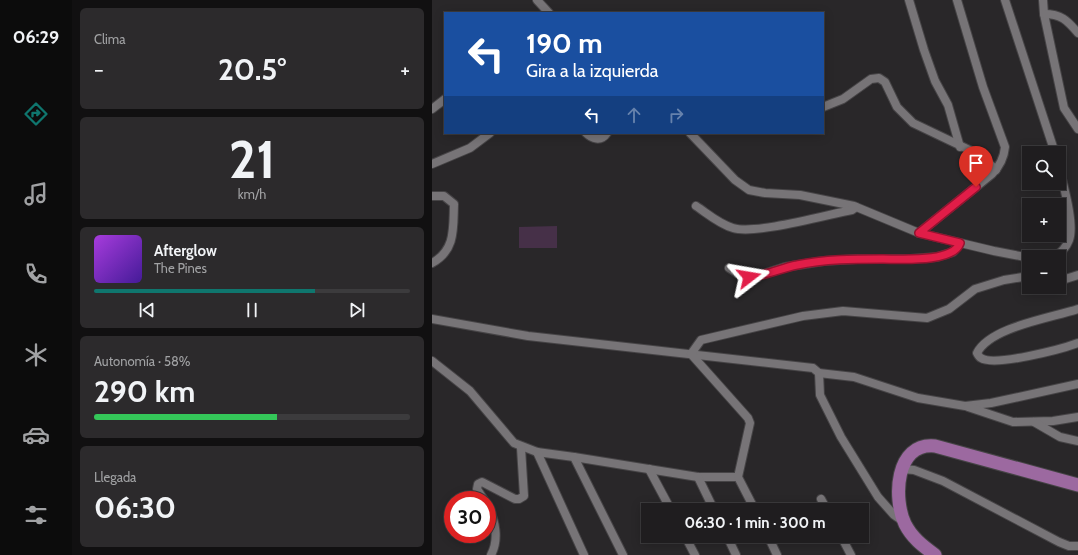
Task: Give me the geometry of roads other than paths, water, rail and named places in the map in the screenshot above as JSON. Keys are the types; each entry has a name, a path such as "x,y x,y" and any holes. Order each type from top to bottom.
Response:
{"main road":[{"path":"935,555 917,541 905,522 899,499 900,476 902,469 909,457 918,449 929,446 1078,485"}],"street":[{"path":"537,0 548,12"},
{"path":"909,0 924,50 936,81 948,105 960,147"},
{"path":"919,233 996,170 1002,161 1005,147 983,86 957,0"},
{"path":"1005,0 1053,146"},
{"path":"1043,0 1044,14 1064,108 1078,129"},
{"path":"1044,14 1054,14 1067,20 1078,33"},
{"path":"824,107 843,99 872,79 879,78 885,82 893,102 906,117 921,127 960,147 980,155 996,170"},
{"path":"432,109 444,100"},
{"path":"432,164 470,148 489,134"},
{"path":"587,134 591,138 597,139 605,136 606,134"},
{"path":"691,134 735,180 749,190 765,193 800,195 856,207 919,233 1022,256"},
{"path":"1064,190 1070,223 1070,239 1064,250"},
{"path":"432,196 444,196 454,204 453,237 442,258 432,263"},
{"path":"696,206 720,222 733,228 743,230 769,227 852,210 856,207"},
{"path":"729,268 740,275 754,277 785,268 824,261 937,257 953,252 960,243"},
{"path":"1066,279 1078,275"},
{"path":"692,354 701,340 803,316 843,311 927,318 949,309 975,289 1004,280 1022,277"},
{"path":"1078,309 999,334 980,346 976,353 981,358 988,360 1007,360 1057,350 1078,343"},
{"path":"432,319 528,336 813,368 819,374 854,377 918,398 965,406 1013,422 1053,421 1078,417"},
{"path":"692,354 748,418 750,423 738,478 751,503"},
{"path":"432,361 470,391 514,443 521,448 537,452 698,477 738,478"},
{"path":"819,374 820,395 841,437 878,498 894,515 905,522"},
{"path":"965,406 991,403 1078,384"},
{"path":"1033,422 1060,437 1078,441"},
{"path":"479,491 478,484 482,482 515,499 519,499 524,496 521,448"},
{"path":"537,452 584,555"},
{"path":"574,457 623,555"},
{"path":"649,469 667,503"},
{"path":"902,469 914,470 943,481 1059,542 1069,546 1078,546"},
{"path":"698,477 711,503"},
{"path":"821,499 823,503"},
{"path":"491,555 495,543"},
{"path":"689,543 695,555"},
{"path":"730,543 736,555"},
{"path":"771,543 777,555"},
{"path":"845,543 851,555"}]}
